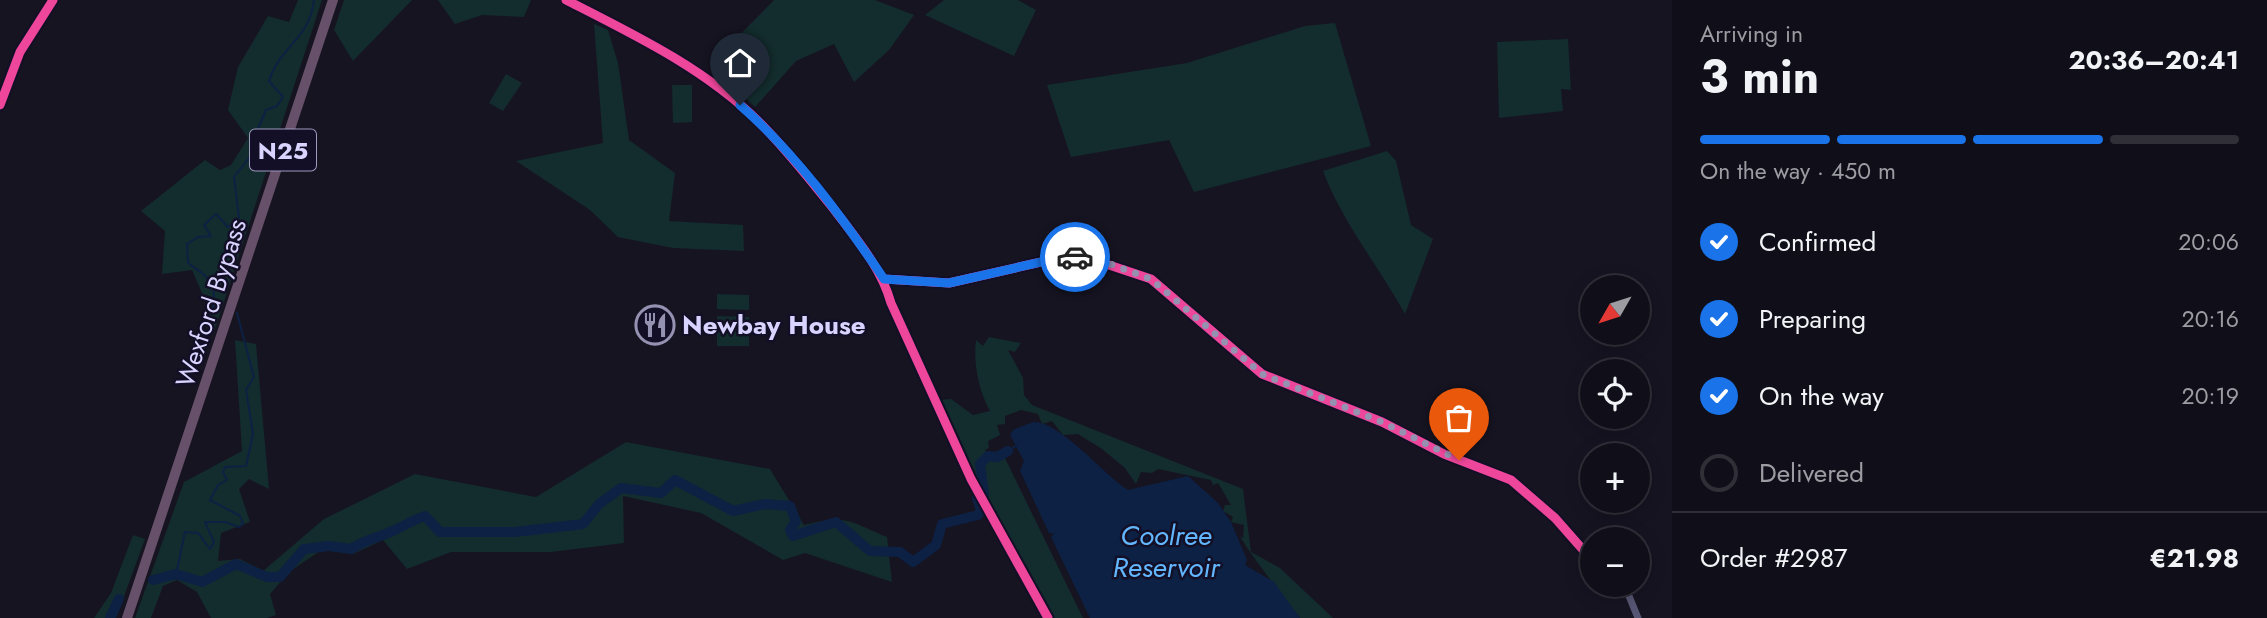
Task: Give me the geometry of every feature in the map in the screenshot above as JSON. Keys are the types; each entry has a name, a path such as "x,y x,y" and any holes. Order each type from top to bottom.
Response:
{"highway":[{"name":"Wexford Bypass","path":"127,618 333,0"}],"street":[{"path":"0,105 20,52 53,0"},
{"path":"566,0 702,76 760,122 825,198 884,279 891,303 971,480 1048,618"},
{"path":"884,279 949,283 1063,257 1085,257 1151,279 1262,374 1382,422 1444,454 1511,480 1555,518 1580,546"},
{"path":"1629,597 1637,618"}],"green space":[{"path":"298,0 322,0 214,332 206,327 208,307 192,270 162,274 165,231 141,211 205,160 220,170 231,165 248,138 228,110 238,67 268,16 289,22"},
{"path":"344,0 412,0 353,61 334,30"},
{"path":"438,0 531,0 524,17 482,15 455,24"},
{"path":"774,0 875,0 914,15 889,50 854,82 834,44 796,61 755,107 721,75 727,66 720,55"},
{"path":"944,0 1018,0 1036,10 1014,56 925,15"},
{"path":"1335,23 1371,146 1194,192 1169,140 1071,157 1047,85 1187,63 1305,26"},
{"path":"594,24 608,30 618,63 629,140 675,173 669,221 743,225 744,251 673,248 618,237 590,210 516,161 603,143"},
{"path":"1568,39 1571,90 1561,89 1563,111 1499,118 1497,42"},
{"path":"506,74 522,83 503,111 489,103"},
{"path":"672,85 692,85 692,122 673,123"},
{"path":"1387,151 1396,161 1411,225 1433,239 1405,314 1350,225 1323,171"},
{"path":"717,294 749,295 749,310 717,309"},
{"path":"717,316 749,317 749,346 717,346"},
{"path":"989,337 1021,343 1015,352 1008,350 1023,378 1024,395 1032,405 1243,489 1251,552 1280,568 1333,618 1300,618 1262,568 1240,537 1243,538 1244,525 1231,522 1233,517 1223,511 1225,505 1231,505 1218,483 1213,485 1211,480 1158,469 1152,473 1141,472 1136,484 1125,468 1102,449 1078,434 1063,435 1052,421 1042,424 1038,414 1021,410 1005,416 1005,424 997,425 1000,435 988,441 989,448 985,450 989,456 1003,454 1083,618 1051,618 1040,592 975,478 940,400 951,399 973,415 990,411 980,386 975,358 976,340 983,346"},
{"path":"235,340 256,344 269,489 249,479 239,489 250,522 221,533 218,561 240,559 263,571 324,519 415,474 536,497 626,442 770,469 804,525 829,520 847,521 887,537 892,582 805,553 783,560 701,513 623,496 624,543 551,552 451,552 407,569 383,540 353,554 323,549 289,572 270,594 276,615 267,618 211,618 197,592 177,580 163,586 151,618 135,618 184,482 242,451"},
{"path":"133,535 145,539 116,618 94,618 111,593"}],"water":[{"name":"Coolree Reservoir","path":"1033,422 1056,430 1128,490 1188,476 1218,503 1231,522 1247,560 1245,565 1274,582 1300,618 1090,618 1051,537 1054,534 1049,533 1020,471 1024,461 1010,435 1013,430"}],"waterway":[{"path":"212,314 214,295 211,283 188,263 187,244 198,237 211,236 204,225 216,214 228,227 239,218 234,177 254,152 255,136 266,110 277,106 283,97 269,81 280,59 307,24 314,0"},
{"path":"176,574 185,532 198,533 210,549 214,542 205,522 225,522 239,527 243,524 240,516 210,500 218,485 227,480 223,472 225,467 246,466 253,434 246,390 254,377 237,313"},
{"path":"1008,451 1017,445"},
{"path":"984,494 980,464 988,456 997,457 1008,451"},
{"path":"153,580 176,574 202,582 236,564 267,577 280,577 304,549 329,546 351,549 425,516 440,532 515,532 583,524 599,504 621,488 661,493 675,480 733,511 765,504 790,506 796,521 790,530 793,536 836,522 870,551 900,552 913,562 936,545 942,524 978,515 981,510 977,498"},
{"path":"110,618 119,599"}],"cycle path":[{"path":"0,105 20,52 53,0"},
{"path":"566,0 693,69 739,104 770,133 836,212 868,255 881,278 971,479 1048,618"},
{"path":"884,279 949,283 1063,257 1085,257 1151,279 1262,374 1382,422 1444,454 1511,480 1555,518 1580,546"}],"way so far":[{"path":"1075,257 1102,261 1151,279 1205,322 1262,374 1382,422 1459,460"}],"place":[{"name":"Newbay House","path":"655,325"}],"route":[{"path":"740,105 760,122 825,198 884,279 949,283 1063,257 1075,257"}]}
